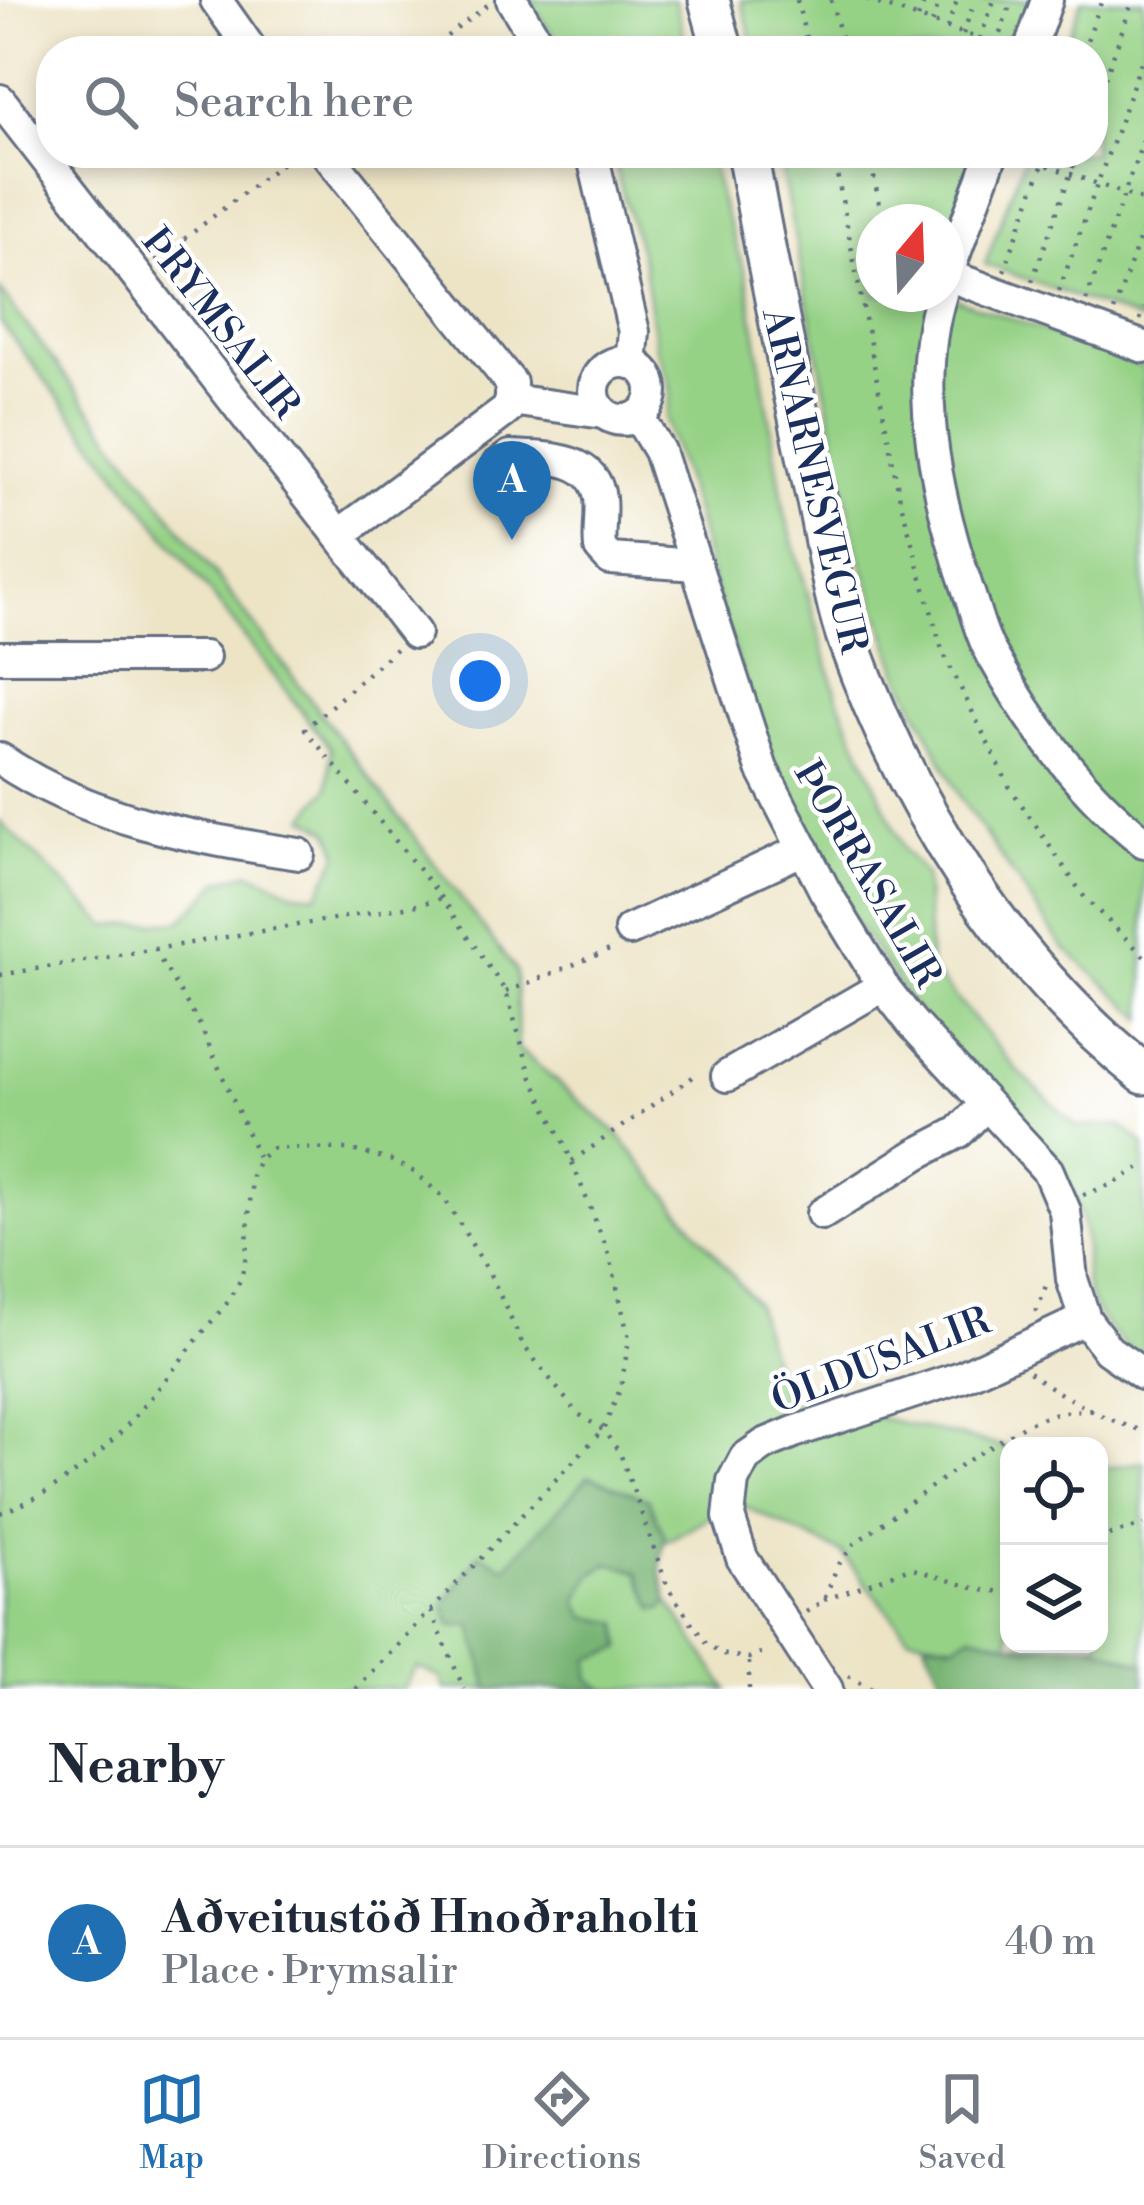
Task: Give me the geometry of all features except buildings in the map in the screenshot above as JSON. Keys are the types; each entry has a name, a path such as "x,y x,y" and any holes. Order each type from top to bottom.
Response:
{"main road":[{"path":"709,0 719,36"},
{"name":"ARNARNESVEGUR","path":"750,168 786,363 848,639 869,693 942,837 1028,962 1101,1040 1144,1074"}],"street":[{"path":"216,0 241,36"},
{"path":"512,0 534,36"},
{"path":"1034,36 1047,0"},
{"name":"ÞRYMSALIR","path":"0,100 36,146"},
{"name":"ÞRYMSALIR","path":"53,168 415,633"},
{"path":"338,168 511,392"},
{"name":"ÞORRASALIR","path":"596,168 634,332 631,363 651,383 650,402 638,416 659,451 763,769 883,986 984,1106 1028,1145 1048,1171 1065,1211 1072,1279 1085,1319 1108,1350 1144,1375"},
{"path":"964,228 986,168"},
{"path":"964,282 1144,347"},
{"path":"935,312 929,395 939,486 987,646 1080,782 1144,842"},
{"path":"598,399 597,377 612,364 631,363"},
{"path":"511,392 558,388 598,399 620,421 638,416"},
{"path":"339,536 507,410 511,392"},
{"path":"493,488 497,466 504,458 570,462 590,474 600,494 600,548 610,560 696,565"},
{"path":"528,494 534,458"},
{"path":"0,657 204,656"},
{"path":"0,759 26,777 127,822 193,838 299,854"},
{"path":"630,930 804,849"},
{"path":"737,1070 883,986"},
{"path":"822,1214 911,1147 959,1132 984,1106"},
{"name":"ÖLDUSALIR","path":"827,1689 742,1558 729,1517 733,1480 745,1459 794,1432 961,1377 1085,1319"}],"path":[{"path":"447,36 494,0"},
{"path":"797,0 805,36"},
{"path":"831,0 841,36"},
{"path":"867,0 970,36"},
{"path":"918,18 925,0"},
{"path":"932,22 940,0"},
{"path":"947,28 958,0"},
{"path":"963,34 975,0"},
{"path":"981,36 994,0"},
{"path":"999,36 1012,0"},
{"path":"1089,36 1102,0"},
{"path":"1108,70 1133,0"},
{"path":"1108,154 1144,54"},
{"path":"1051,313 1124,194 1144,138"},
{"path":"137,276 277,168"},
{"path":"872,168 880,204"},
{"path":"1043,168 1051,313"},
{"path":"1054,168 1144,201"},
{"path":"1051,313 1073,168"},
{"path":"1051,313 1103,168"},
{"path":"1051,313 1144,226"},
{"path":"356,1689 603,1430 622,1388 629,1340 610,1257 532,1078 506,992 442,898 305,729 415,633"},
{"path":"0,975 442,898"},
{"path":"161,961 200,1025 259,1159"},
{"path":"572,1161 709,1066 737,1070"},
{"path":"0,1513 64,1484 115,1442 228,1302 241,1280 246,1257 252,1176 259,1159 273,1148 348,1149 390,1160 433,1186 492,1279 523,1346 577,1413 603,1430 620,1453 668,1588 707,1645 727,1655 749,1658 769,1651 786,1630 824,1600 910,1568 980,1590 1000,1591"},
{"path":"1078,1197 1115,1184 1144,1165"},
{"path":"1020,1365 1054,1391 1144,1431"},
{"path":"824,1600 837,1567 871,1529 1007,1433 1056,1413 1094,1409"},
{"path":"1108,1536 1144,1525"},
{"path":"431,1611 464,1689"},
{"path":"749,1658 749,1689"}],"green space":[{"path":"529,0 675,0 684,36 554,36"},
{"path":"741,0 1031,0 1019,36 751,36"},
{"path":"1082,0 1144,0 1144,322 985,264 1020,168 1108,168 1108,36 1069,36"},
{"path":"615,168 713,168 747,278 785,514 837,696 904,850 925,875 930,968 1017,1070 1077,1127 1120,1125 1144,1144 1144,1361 1108,1328 1090,1297 1083,1224 1057,1165 920,1015 847,910 770,758 670,435 666,418 669,381 656,348 644,266"},
{"path":"781,168 973,168 960,204 856,204 856,312 964,312 964,302 1144,367 1144,1019 1063,947 961,799 900,676 856,545"},
{"path":"0,290 516,971 518,1049 617,1133 756,1304 782,1395 1000,1446 1000,1645 972,1634 954,1644 908,1636 842,1553 735,1502 624,1566 638,1572 654,1609 662,1609 668,1601 727,1689 604,1689 589,1679 590,1659 622,1648 619,1623 586,1617 577,1601 582,1592 477,1643 489,1689 445,1689 441,1678 417,1667 403,1689 0,1689 0,822 108,926 181,921 220,881 250,872 294,892 318,894 339,853 330,831 305,817 328,788 331,749 0,322"},
{"path":"1144,1462 1144,1664 1108,1651 1108,1468"},
{"path":"589,1476 648,1499 665,1536 660,1569 668,1601 662,1609 654,1609 638,1572 610,1563 592,1574 577,1601 586,1617 619,1623 622,1648 590,1659 589,1679 604,1689 489,1689 472,1625 452,1626 444,1605 479,1554 506,1567"},
{"path":"972,1634 1000,1641 1000,1653 1108,1651 1144,1664 1144,1689 947,1689 924,1640 954,1644"}],"place":[{"name":"Aðveitustöð Hnoðraholti","path":"512,540"}]}
